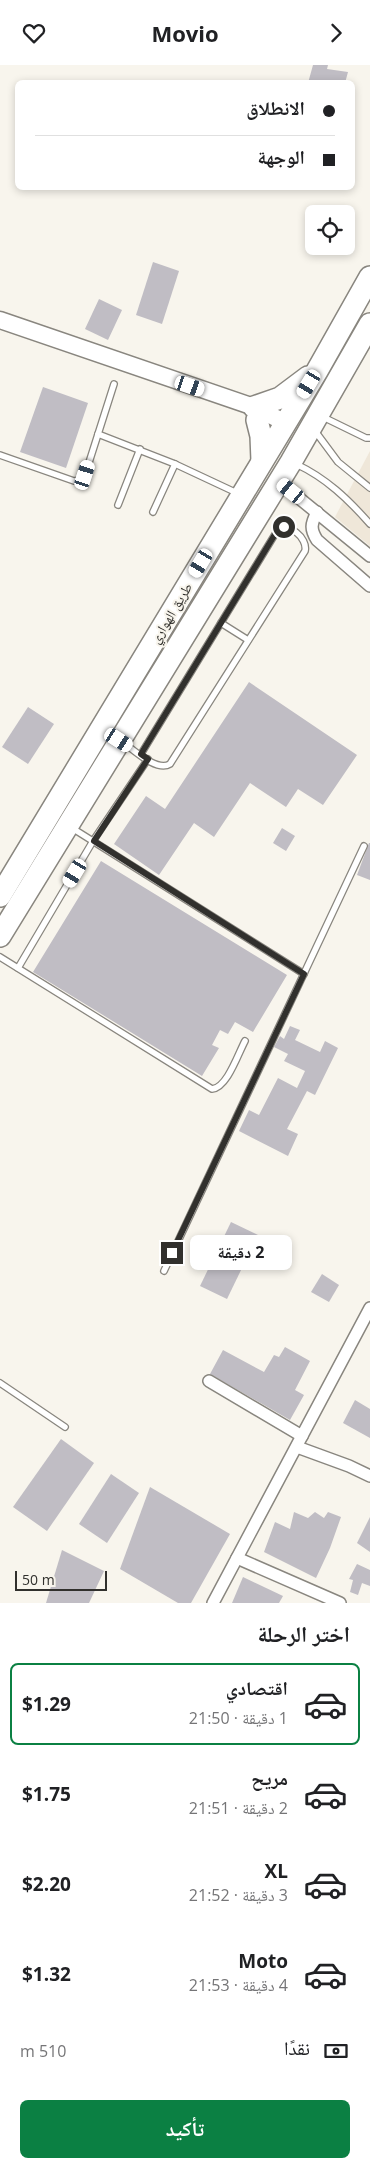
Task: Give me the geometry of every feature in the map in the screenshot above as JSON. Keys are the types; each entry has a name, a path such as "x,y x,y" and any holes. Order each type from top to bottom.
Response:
{"highway":[{"name":"طريق الهواري","path":"0,896 6,876 68,783 282,429 370,277"},
{"name":"طريق الهواري","path":"0,936 291,462 370,324"},
{"path":"262,461 261,436 251,410 280,398 316,371"},
{"path":"68,783 86,795"}],"main road":[{"path":"0,320 251,410 282,429"}],"street":[{"path":"278,481 370,556"},
{"path":"316,512 311,524 311,532 317,540 370,586"},
{"path":"213,1603 370,1308"},
{"path":"209,1381 299,1441 370,1476"},
{"path":"237,1558 340,1603"}],"lane":[{"path":"0,455 77,481 85,475 114,384"},
{"path":"315,420 366,438 370,437"},
{"path":"315,420 324,445 338,462 370,488"},
{"path":"98,433 175,464 242,495"},
{"path":"118,505 140,449"},
{"path":"291,462 317,475 341,492 369,521"},
{"path":"153,512 175,464"},
{"path":"119,740 148,759 162,767 170,764 305,551 305,540 294,532 284,527 277,531 141,754"},
{"path":"220,623 248,641"},
{"path":"18,968 94,841 148,759"},
{"path":"68,826 304,974"},
{"path":"164,1271 364,845"},
{"path":"0,957 212,1089 218,1088 224,1083 245,1041"},
{"path":"0,1383 64,1427"}],"shaded area":[{"path":"370,451 370,546 335,517"}],"building":[{"path":"313,65 328,65 327,69 348,72 346,80 309,80"},
{"path":"153,262 179,271 162,324 136,315"},
{"path":"99,299 122,310 108,340 85,329"},
{"path":"43,387 88,403 66,468 20,452"},
{"path":"249,682 357,755 323,805 298,789 286,807 250,783 214,837 194,823 159,875 114,844 146,796 165,809"},
{"path":"28,707 54,724 28,764 2,747"},
{"path":"282,828 295,836 286,851 273,843"},
{"path":"370,843 370,880 357,875"},
{"path":"101,861 287,975 253,1032 235,1022 228,1034 220,1030 212,1045 219,1048 202,1076 33,972"},
{"path":"290,1026 300,1030 295,1040 320,1052 325,1041 338,1048 315,1095 307,1091 287,1129 298,1134 288,1156 239,1131 249,1110 259,1115 278,1078 297,1088 305,1071 284,1061 288,1054 274,1047 280,1036 284,1039"},
{"path":"231,1222 258,1235 227,1299 200,1286"},
{"path":"322,1274 339,1285 329,1302 311,1292"},
{"path":"285,1347 310,1361 295,1390 304,1395 290,1420 210,1374 223,1350 264,1372 274,1355 279,1357"},
{"path":"355,1400 370,1409 370,1438 343,1423"},
{"path":"61,1439 94,1463 47,1531 13,1507"},
{"path":"111,1474 139,1493 107,1543 79,1524"},
{"path":"150,1487 230,1534 191,1603 178,1603 120,1569"},
{"path":"294,1512 308,1518 315,1512 324,1518 328,1512 341,1517 330,1548 316,1578 264,1552 275,1522 290,1529"},
{"path":"370,1517 370,1552 357,1543"},
{"path":"62,1550 104,1571 89,1603 46,1603"},
{"path":"357,1564 370,1570 370,1586 362,1583 358,1595 350,1592 353,1580 349,1579"},
{"path":"243,1577 283,1596 279,1603 232,1603"}],"route":[{"path":"172,1253 304,974 94,841 148,759 141,754 277,531 284,527"}]}
